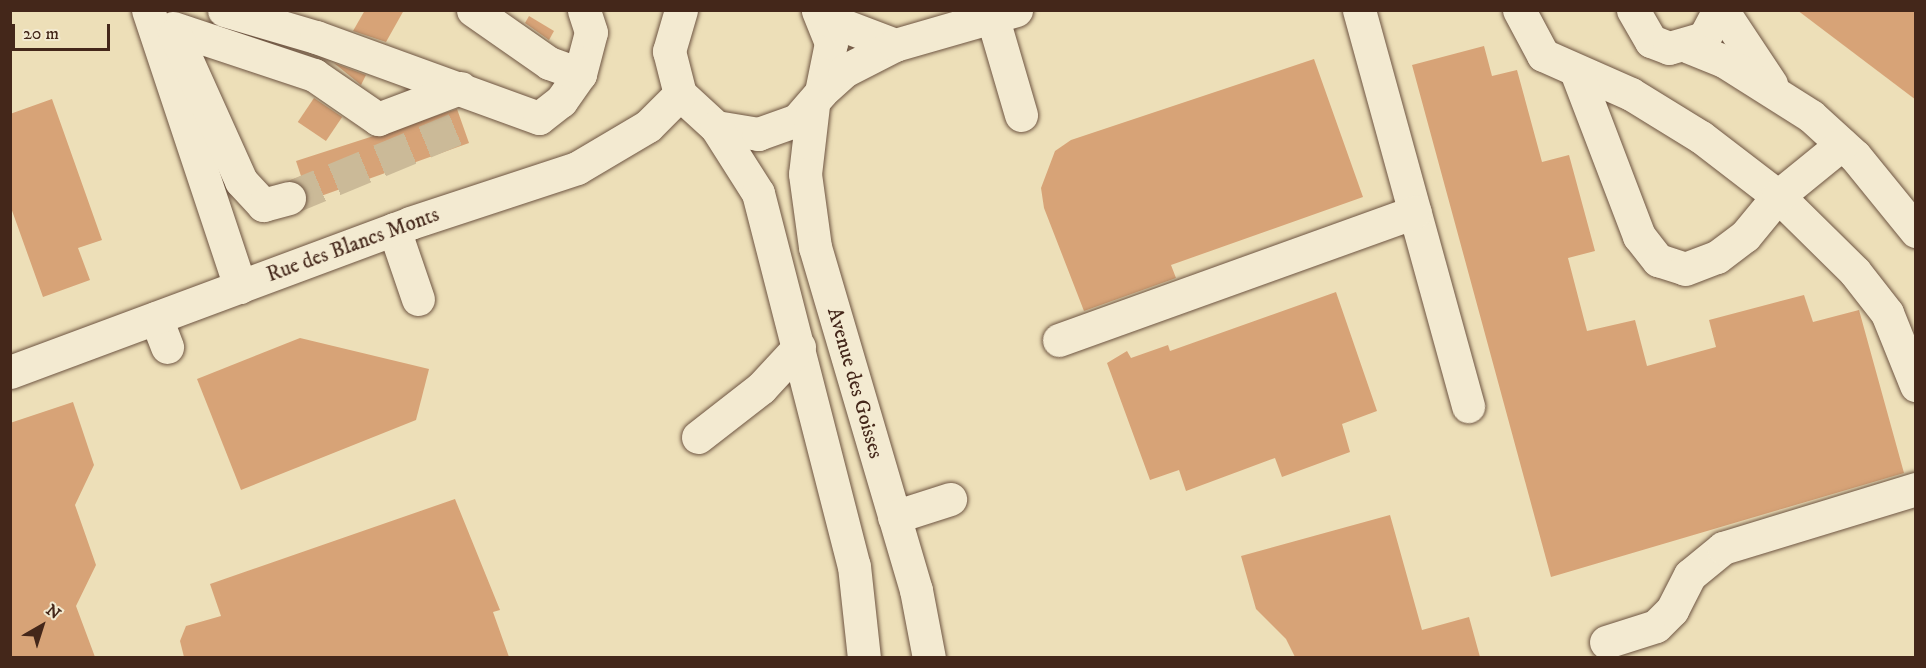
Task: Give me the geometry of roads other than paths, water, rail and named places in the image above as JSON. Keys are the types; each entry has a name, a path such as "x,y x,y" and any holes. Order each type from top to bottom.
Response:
{"street":[{"path":"473,10 549,63 580,74"},
{"path":"225,11 460,88 539,118 561,101 580,74 591,32 584,10"},
{"path":"680,94 669,51 681,10"},
{"path":"1359,10 1468,406"},
{"path":"1519,10 1543,55 1631,94 1701,137 1778,196 1855,272 1887,313 1916,385"},
{"path":"1689,46 1704,38 1720,10 1779,95"},
{"path":"821,14 896,45"},
{"name":"Avenue des Goisses","path":"821,14 830,68 817,99 805,174 815,247 894,517 929,657"},
{"path":"716,127 758,134 778,129 817,99 844,71 896,45 1004,15 1021,115"},
{"path":"162,16 314,75 378,119 460,88"},
{"path":"162,16 241,181 263,205 289,198"},
{"path":"162,16 240,287"},
{"path":"1628,16 1651,41 1689,46 1779,95 1842,144 1916,231"},
{"path":"1576,71 1639,236 1658,260 1685,269 1717,257 1746,236 1778,196 1842,144"},
{"name":"Avenue des Goisses","path":"680,94 716,127 758,193 854,566 864,657"},
{"name":"Rue des Blancs Monts","path":"10,372 152,335 240,287 402,226 577,168 648,126 680,94"},
{"path":"1059,340 1415,212"},
{"path":"402,226 426,295"},
{"path":"698,437 761,388 799,347"},
{"path":"1606,642 1656,626 1672,610 1690,574 1723,548 1916,489"},
{"path":"894,517 950,499"}],"tunnel":[{"path":"289,198 463,126"}]}
